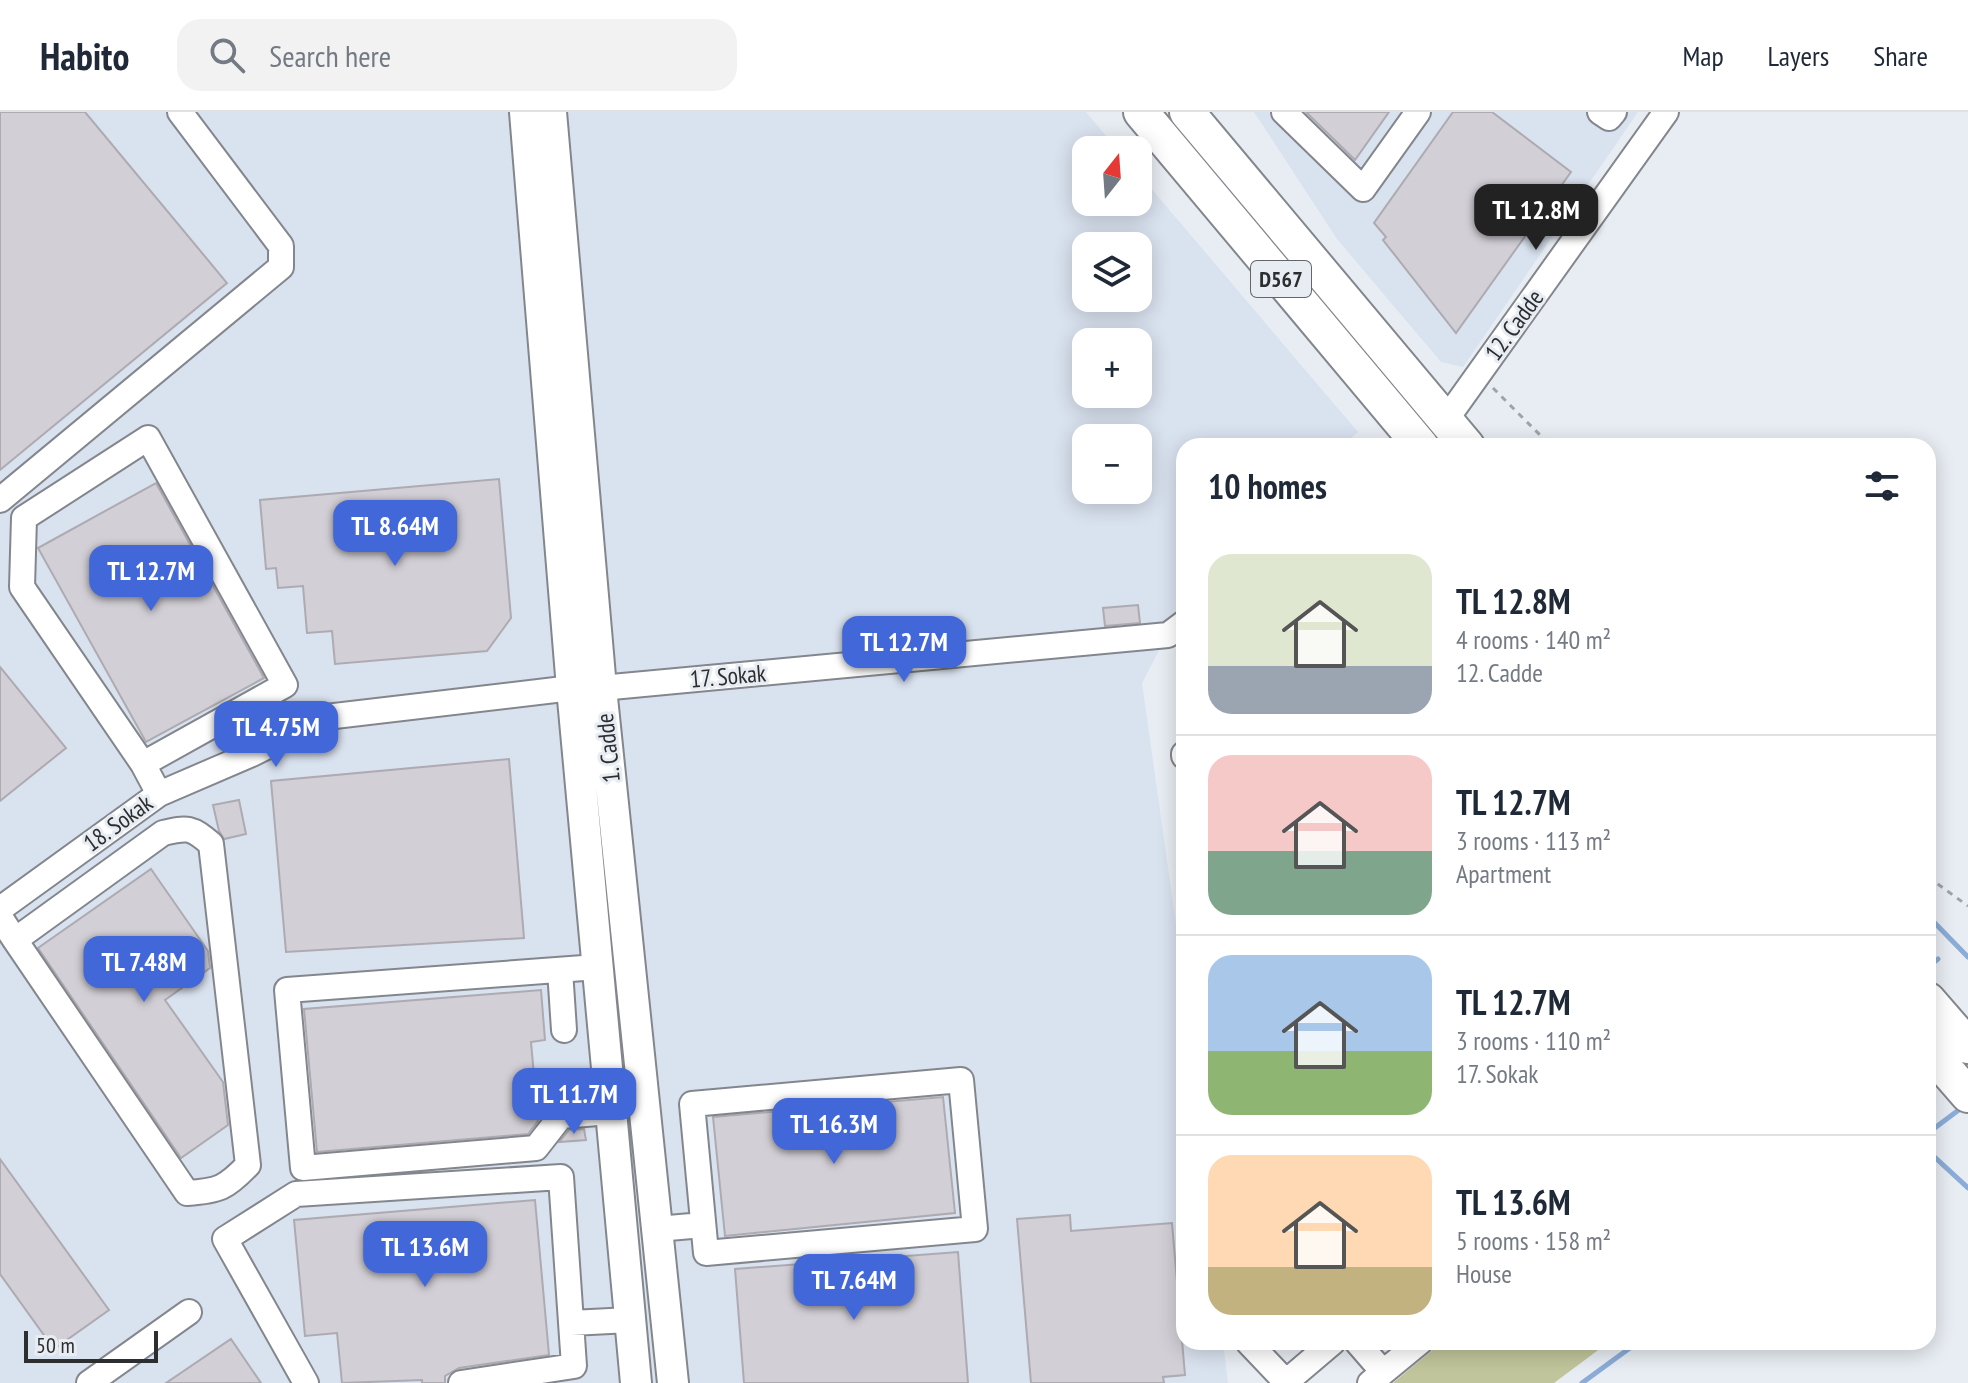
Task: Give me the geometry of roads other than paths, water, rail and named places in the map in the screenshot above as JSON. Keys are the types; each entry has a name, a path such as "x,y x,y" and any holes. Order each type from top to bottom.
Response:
{"highway":[{"name":"D567","path":"1141,112 1409,438"},
{"name":"D567","path":"1187,112 1456,433"},
{"path":"1936,1016 1963,1072"},
{"path":"1936,1054 1963,1072"}],"main road":[{"name":"1. Cadde","path":"546,113 587,688 597,967 636,1383"},
{"name":"1. Cadde","path":"587,688 657,1229 673,1383"}],"street":[{"path":"0,500 281,267 281,246 180,112"},
{"path":"1284,112 1363,189 1418,112"},
{"path":"1600,112 1609,118 1614,112"},
{"name":"12. Cadde","path":"1456,433 1479,374 1666,112"},
{"path":"143,764 285,685 148,438 24,518 22,587 143,764 159,794"},
{"name":"17. Sokak","path":"587,688 1168,635 1176,629"},
{"name":"18. Sokak","path":"0,909 159,794 252,754 326,717 587,688"},
{"path":"0,917 15,940 187,1193 217,1191 233,1181 248,1165 211,844 195,830 182,828 163,833 15,940"},
{"path":"597,967 287,990 303,1168 536,1148 561,1116 610,1112"},
{"path":"560,970 564,1030"},
{"path":"961,1080 975,1229 706,1253 703,1225 692,1104 961,1080"},
{"path":"306,1383 225,1239 296,1194 561,1177 574,1366 461,1383"},
{"path":"657,1229 703,1225"},
{"path":"89,1383 189,1312"},
{"path":"571,1323 630,1320"},
{"path":"1256,1350 1286,1382 1324,1350"},
{"path":"1361,1350 1377,1378 1410,1350"}],"waterway":[{"path":"1936,924 1968,957"},
{"path":"1936,1127 1964,1106"},
{"path":"1936,1158 1968,1188"},
{"path":"1582,1383 1627,1350"}]}
